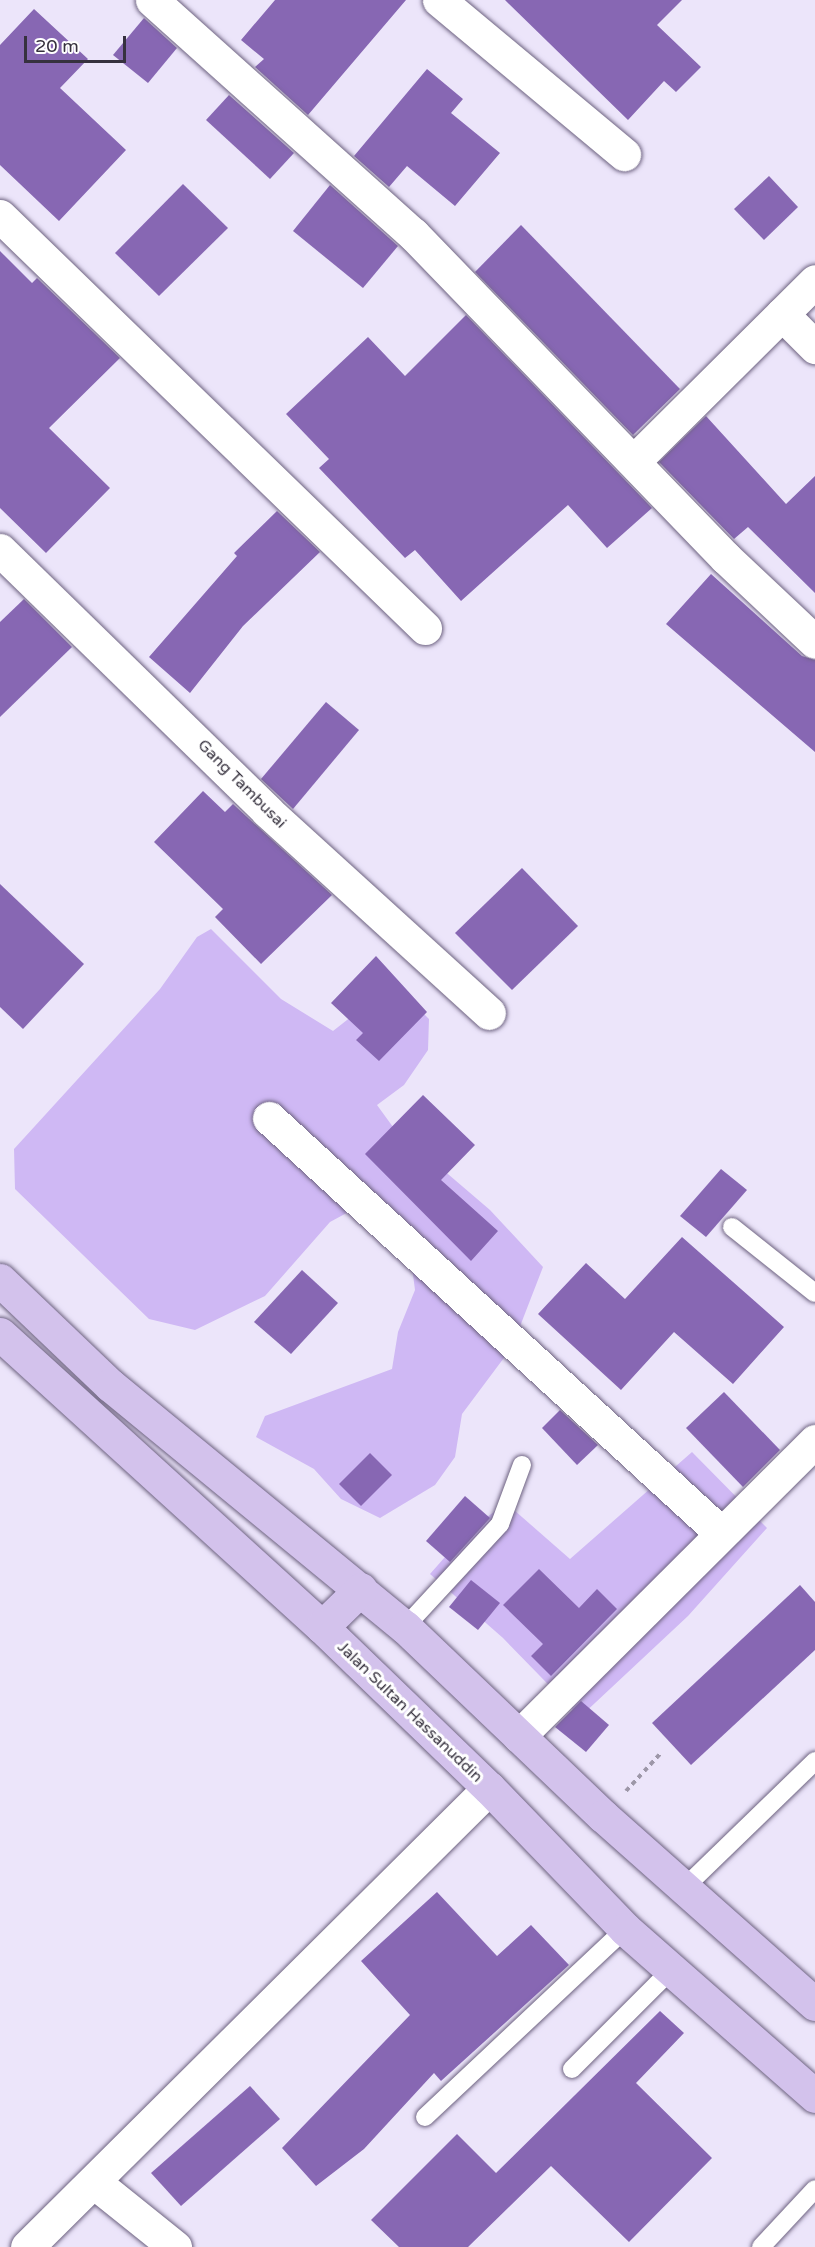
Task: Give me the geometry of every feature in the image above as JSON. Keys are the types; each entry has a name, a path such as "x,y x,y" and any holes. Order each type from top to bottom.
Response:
{"main road":[{"path":"0,1280 110,1385 405,1627 603,1816 815,2004"},
{"name":"Jalan Sultan Hassanuddin","path":"0,1334 322,1627 489,1788 626,1929 815,2096"},
{"path":"322,1627 361,1589"}],"street":[{"path":"152,0 413,234 633,461 815,642"},
{"path":"439,0 624,154"},
{"path":"0,216 425,628"},
{"path":"633,461 815,281"},
{"path":"782,314 815,347"},
{"name":"Gang Tambusai","path":"0,550 267,811 489,1012"},
{"path":"269,1118 722,1533"},
{"path":"519,1736 815,1441"},
{"path":"27,2247 489,1788"},
{"path":"94,2182 175,2247"}],"lane":[{"path":"732,1227 815,1293"},
{"path":"405,1627 494,1531 522,1465"},
{"path":"683,1889 815,1761"},
{"path":"425,2116 626,1929"},
{"path":"572,2069 672,1969"},
{"path":"761,2247 815,2189"}],"path":[{"path":"603,1816 660,1754"}],"shaded area":[{"path":"211,929 281,999 333,1031 375,998 407,997 429,1019 428,1050 404,1085 377,1105 393,1127 490,1210 543,1267 512,1347 462,1414 455,1457 435,1485 380,1518 341,1499 314,1469 256,1437 265,1416 392,1369 398,1332 415,1290 411,1259 354,1209 330,1222 265,1296 195,1330 149,1319 15,1189 14,1149 160,989 197,937"},
{"path":"692,1452 767,1528 688,1616 580,1717 503,1638 430,1574 467,1532 506,1503 570,1559"}],"building":[{"path":"275,0 406,0 308,115 255,67 264,59 241,40"},
{"path":"505,0 682,0 657,25 701,67 676,92 664,81 628,120"},
{"path":"34,9 88,59 60,88 126,150 59,221 0,165 0,45"},
{"path":"144,18 177,48 148,83 113,55"},
{"path":"427,69 463,99 451,113 500,153 455,206 407,166 389,187 354,156"},
{"path":"229,95 294,153 270,179 206,120"},
{"path":"769,176 798,207 764,240 734,209"},
{"path":"183,184 228,228 159,296 115,253"},
{"path":"330,185 398,246 363,288 293,231"},
{"path":"521,225 680,389 633,435 475,272"},
{"path":"0,251 32,283 37,278 120,358 49,428 110,488 46,553 0,508"},
{"path":"466,315 652,508 607,548 568,505 461,601 415,550 405,558 319,468 329,459 286,414 368,337 405,376"},
{"path":"706,416 786,504 815,476 815,593 748,527 734,539 659,462"},
{"path":"277,511 320,552 243,626 190,693 149,657 237,556 234,553"},
{"path":"711,574 802,656 815,660 815,752 666,624"},
{"path":"24,599 72,647 0,717 0,622"},
{"path":"326,702 359,730 293,809 261,779"},
{"path":"203,791 225,812 233,804 332,895 261,964 215,917 223,909 154,842"},
{"path":"522,868 578,926 512,990 455,933"},
{"path":"0,884 84,964 23,1029 0,1007"},
{"path":"376,956 427,1012 379,1061 356,1040 363,1033 331,1003"},
{"path":"423,1095 475,1145 441,1180 498,1231 471,1261 365,1154"},
{"path":"721,1169 747,1190 706,1237 680,1216"},
{"path":"682,1237 784,1327 733,1384 674,1332 621,1390 538,1314 586,1263 625,1299"},
{"path":"302,1270 338,1303 291,1354 254,1322"},
{"path":"724,1392 780,1450 743,1487 686,1428"},
{"path":"560,1410 598,1445 577,1465 542,1428"},
{"path":"370,1453 392,1475 361,1506 339,1484"},
{"path":"465,1496 490,1518 450,1562 426,1541"},
{"path":"539,1569 579,1608 597,1589 617,1609 551,1676 531,1656 543,1644 503,1605"},
{"path":"471,1580 500,1603 478,1630 449,1607"},
{"path":"800,1585 815,1602 815,1650 691,1765 652,1723"},
{"path":"581,1701 609,1725 586,1752 555,1727"},
{"path":"437,1892 497,1956 531,1925 569,1965 441,2081 434,2073 364,2149 316,2186 282,2148 410,2015 361,1961"},
{"path":"660,2011 684,2033 636,2083 712,2158 629,2242 551,2166 468,2247 399,2247 371,2220 457,2134 496,2173"},
{"path":"250,2086 280,2119 181,2206 151,2173"}]}
